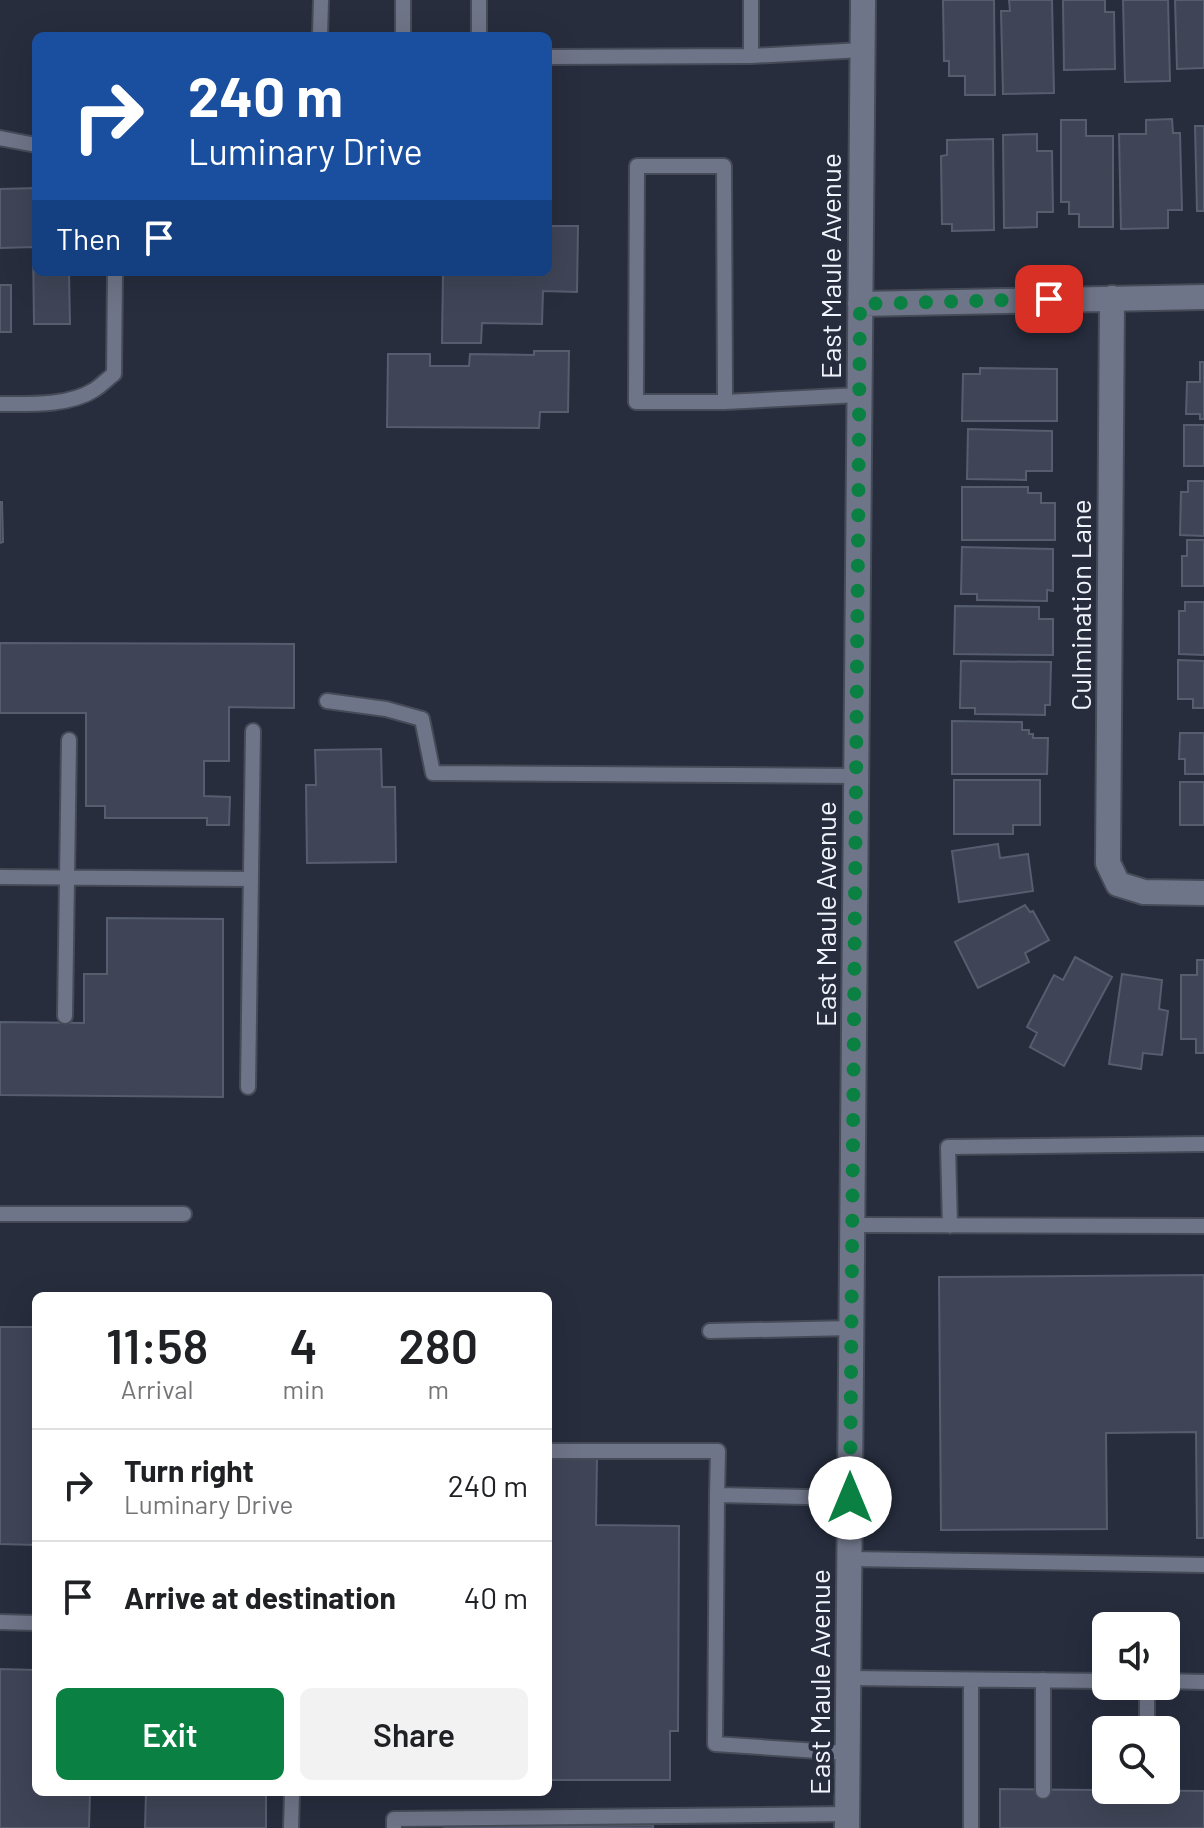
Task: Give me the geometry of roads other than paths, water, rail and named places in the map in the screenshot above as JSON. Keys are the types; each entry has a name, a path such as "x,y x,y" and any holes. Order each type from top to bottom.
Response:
{"street":[{"name":"East Maule Avenue","path":"847,1821 863,0"},
{"path":"860,304 1204,297"},
{"name":"Culmination Lane","path":"1112,298 1108,863 1118,884 1144,892 1204,893"}],"lane":[{"path":"320,32 321,0"},
{"path":"403,0 403,32"},
{"path":"479,0 479,32"},
{"path":"751,0 751,56"},
{"path":"552,57 751,56 862,50"},
{"path":"0,138 32,144"},
{"path":"725,402 724,166 637,166 636,402 725,402 859,395"},
{"path":"0,404 34,404 68,399 92,392 114,374 115,276"},
{"path":"327,701 386,709 422,719 433,773 856,776"},
{"path":"248,1087 253,731"},
{"path":"65,1016 69,740"},
{"path":"0,877 251,879"},
{"path":"950,1226 948,1147 1204,1144"},
{"path":"0,1214 184,1214"},
{"path":"852,1225 1204,1226"},
{"path":"710,1331 851,1328"},
{"path":"552,1451 718,1451 715,1744 848,1753"},
{"path":"717,1495 850,1498"},
{"path":"850,1559 1204,1565"},
{"path":"0,1622 32,1623"},
{"path":"849,1678 1092,1681"},
{"path":"971,1680 971,1828"},
{"path":"1043,1680 1043,1791"},
{"path":"1180,1681 1204,1682"},
{"path":"291,1828 292,1796"},
{"path":"394,1828 394,1819 847,1821"}]}
